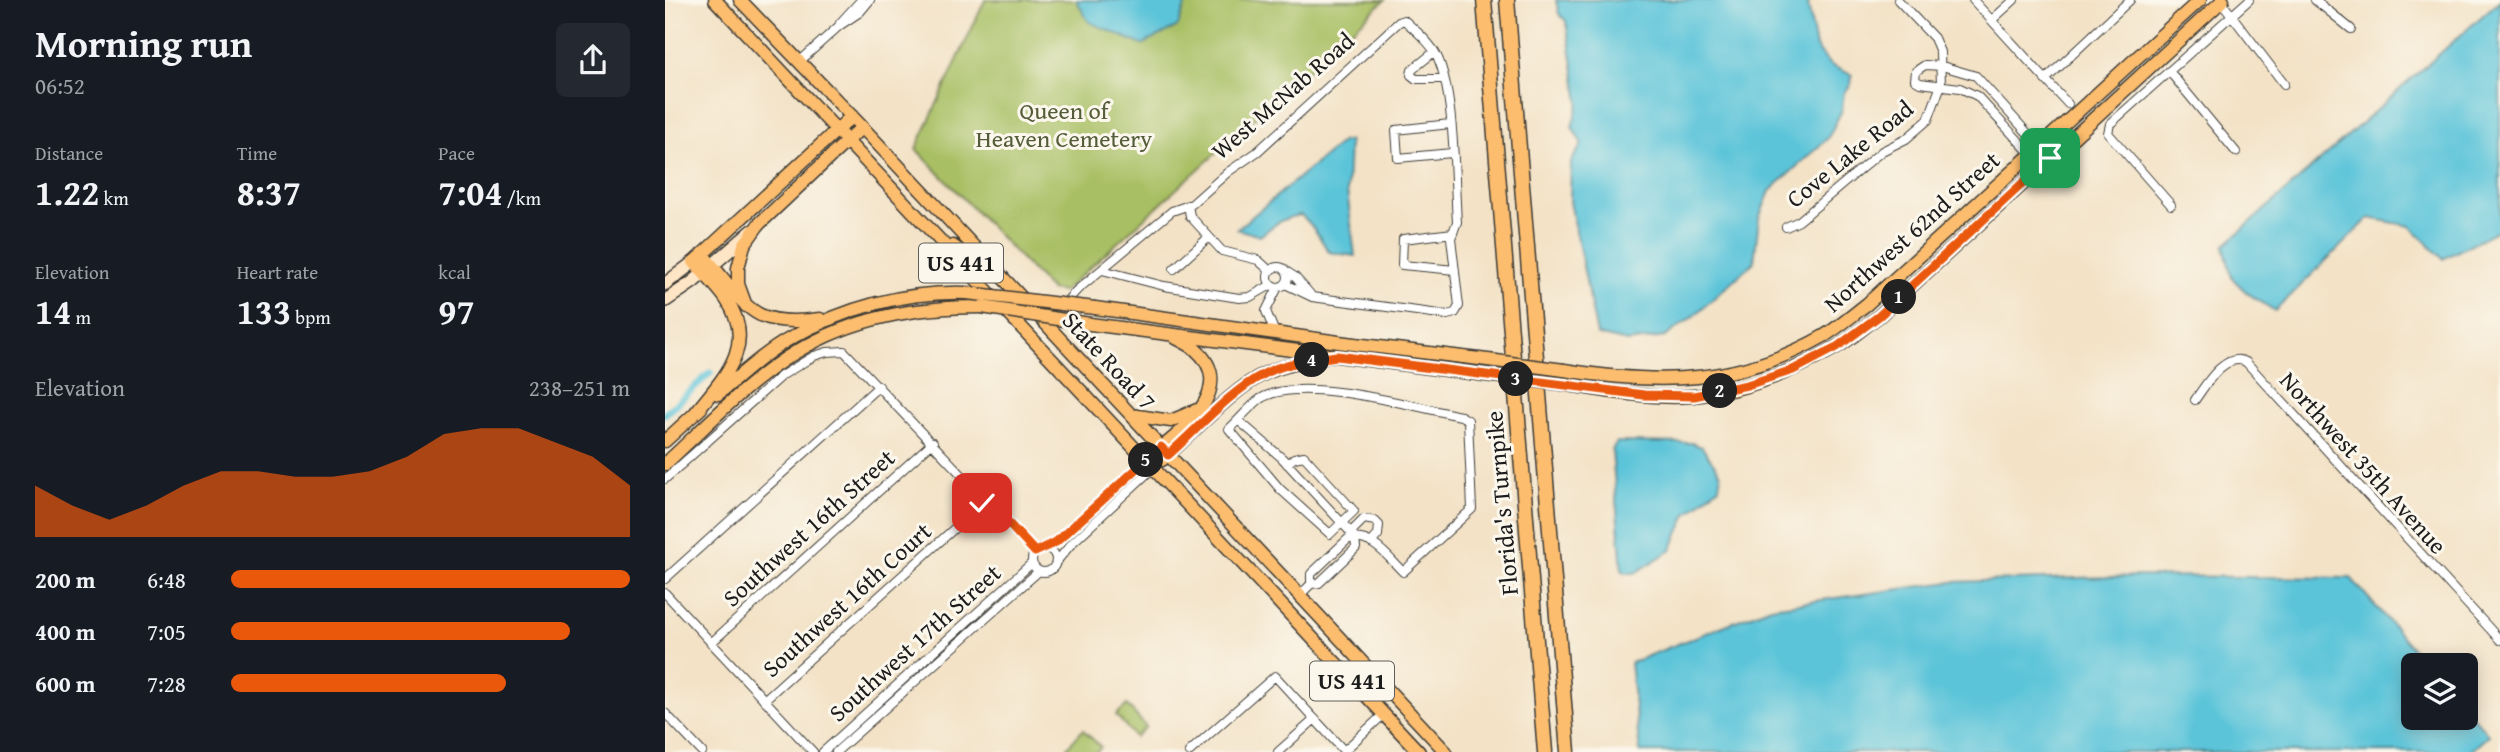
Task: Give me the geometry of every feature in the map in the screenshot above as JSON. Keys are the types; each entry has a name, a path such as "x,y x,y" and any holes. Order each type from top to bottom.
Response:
{"highway":[{"name":"Florida's Turnpike","path":"1484,0 1545,752"},
{"name":"Florida's Turnpike","path":"1507,0 1568,752"}],"main road":[{"name":"State Road 7","path":"715,0 1419,752"},
{"name":"State Road 7","path":"740,0 852,116 1446,752"},
{"name":"Northwest 62nd Street","path":"1275,333 1618,379 1696,378 1752,369 1788,355 1826,335 1867,304 2200,0"},
{"name":"Northwest 62nd Street","path":"1337,356 1644,395 1694,396 1747,385 1793,370 1837,347 1879,316 2222,1"},
{"path":"852,116 698,258 755,313 775,321 801,322 831,318 898,298 936,292 967,293 1095,307 1275,333"},
{"path":"746,306 738,284 738,268 744,245 759,224 862,127"},
{"path":"927,227 975,262 991,266"},
{"path":"696,412 734,362 740,336 732,309 708,269"},
{"path":"665,464 770,369 806,346 836,332 900,312 939,307 982,307 1337,356"},
{"path":"665,441 762,358 789,339 831,318"},
{"path":"1165,451 1203,406 1210,384 1204,361 1195,349 1170,334"},
{"path":"1149,464 1264,374 1293,363 1337,356"},
{"path":"1131,415 1171,421 1190,415 1203,406"},
{"path":"1245,564 1282,594 1300,595"},
{"path":"1286,610 1306,611 1327,625"}],"street":[{"path":"839,26 862,0"},
{"path":"799,62 839,26 860,12 870,0"},
{"path":"1898,0 1934,38 1942,66"},
{"path":"1973,0 2068,104"},
{"path":"1992,20 2014,0"},
{"path":"2045,80 2130,0"},
{"path":"2171,205 2108,133 2110,124 2249,0"},
{"path":"2315,0 2351,29"},
{"path":"2222,1 2284,84"},
{"name":"West McNab Road","path":"1045,324 1077,290 1172,211 1188,205 1257,152 1404,20 1434,52 1443,79 1450,124 1457,222 1451,238 1459,306 1455,313 1447,315 1312,297 1278,285"},
{"path":"1434,52 1412,70 1411,75 1416,79 1443,79"},
{"path":"2035,150 1977,96 1960,88 1920,83 1915,75 1916,71 1925,65 1942,66 1976,76 2046,162"},
{"name":"Cove Lake Road","path":"1786,227 1798,221 1882,151 1919,130 1928,120 1941,85 1942,66"},
{"path":"2169,71 2236,152"},
{"path":"1450,124 1396,130 1398,158 1452,153"},
{"path":"1188,205 1190,216 1222,251 1258,260 1270,271"},
{"path":"665,301 708,269 759,224"},
{"path":"1453,233 1403,239 1402,265 1455,270"},
{"path":"1174,269 1209,237"},
{"path":"665,284 698,258"},
{"path":"1270,271 1279,267 1304,285 1312,297"},
{"path":"1102,270 1164,286 1239,298 1250,297 1278,285"},
{"path":"1270,271 1268,279 1278,285"},
{"path":"1275,333 1266,311 1287,272"},
{"path":"665,480 781,376 814,356 844,351 1035,552"},
{"name":"Northwest 35th Avenue","path":"2195,400 2226,363 2235,360 2246,362 2500,640"},
{"path":"665,579 879,386"},
{"path":"1238,420 1287,464 1341,523 1353,535 1381,549 1403,572 1472,509 1468,420 1461,416 1305,389 1286,390 1261,399 1238,420 1229,429 1280,489 1330,534 1341,523 1354,511 1304,456 1294,458 1287,464"},
{"name":"Southwest 16th Street","path":"711,643 933,442"},
{"path":"1035,552 1056,542 1105,496 1149,464"},
{"path":"1035,552 1032,563 1039,572 1052,570 1057,561 1149,464"},
{"path":"1105,496 1110,506"},
{"name":"Southwest 16th Court","path":"764,700 986,499"},
{"path":"1311,584 1311,574 1353,535 1364,519 1375,521 1379,526 1378,535 1371,543"},
{"path":"1300,595 1311,584 1319,583 1356,548 1353,535"},
{"path":"1339,547 1348,555"},
{"path":"1045,548 1052,551 1057,561"},
{"name":"Southwest 17th Street","path":"836,752 1032,563"},
{"name":"Southwest 17th Street","path":"823,752 1039,572"},
{"path":"665,593 813,752"},
{"path":"1189,752 1275,676 1345,752 1384,714"},
{"path":"665,713 702,752"},
{"path":"1279,752 1315,719"}],"green space":[{"name":"Queen of Heaven Cemetery","path":"985,0 1385,0 1063,292 1051,290 916,149"},
{"path":"1127,705 1146,727 1135,737 1116,715"},
{"path":"1083,730 1101,747 1096,752 1063,752"}],"water":[{"path":"1076,0 1187,0 1178,26 1142,45 1089,22"},
{"path":"1556,0 1810,0 1808,5 1816,47 1830,65 1852,75 1851,85 1844,92 1842,110 1828,138 1770,191 1759,218 1754,262 1695,315 1665,337 1627,342 1597,335 1570,202 1571,162 1582,144 1572,127 1579,102 1566,21 1559,14"},
{"path":"2500,0 2500,229 2443,259 2410,226 2369,218 2275,311 2247,293 2232,278 2224,246"},
{"path":"1343,141 1349,141 1347,191 1355,256 1329,252 1301,215 1284,220 1260,236 1237,229"},
{"path":"1617,442 1692,443 1702,447 1721,474 1719,487 1687,514 1671,550 1635,573 1622,570 1612,450"},
{"path":"2142,576 2351,578 2417,653 2401,653 2401,730 2478,730 2478,723 2489,735 2470,752 1640,752 1630,663 1771,607 1950,582"}],"waterway":[{"path":"665,414 710,373"}],"route":[{"path":"982,503 986,499 1035,552 1045,548 1056,542 1161,447 1168,455 1243,388 1264,374 1293,363 1337,356 1644,395 1694,396 1747,385 1793,370 1837,347 1879,316 2050,158"}]}
